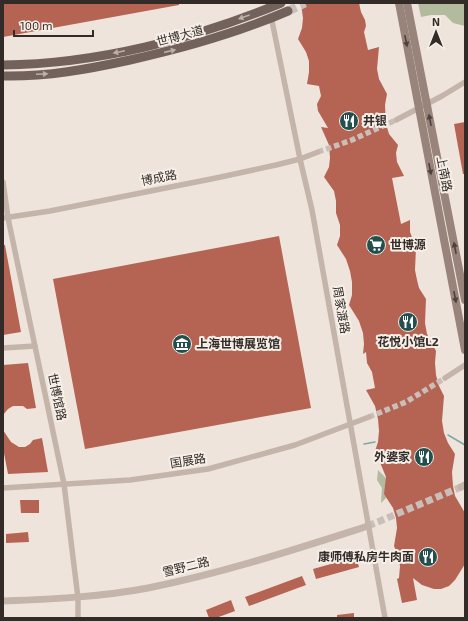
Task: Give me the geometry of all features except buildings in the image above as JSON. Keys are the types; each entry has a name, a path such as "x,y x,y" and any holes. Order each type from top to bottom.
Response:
{"main road":[{"name":"世博大道","path":"3,65 46,63 111,54 172,40 222,25 281,3"},
{"name":"上南路","path":"399,3 465,350"},
{"name":"上南路","path":"407,3 465,300"},
{"name":"世博大道","path":"3,76 50,74 115,64 174,51 224,36 288,11"}],"street":[{"name":"周家渡路","path":"270,8 300,159 312,210 349,425 385,618"},
{"path":"396,120 465,82"},
{"name":"博成路","path":"5,218 50,211 169,188 276,165 300,159 318,152"},
{"name":"世博馆路","path":"3,182 5,218 35,346 64,484 78,598 78,618"},
{"path":"3,348 35,346"},
{"path":"445,378 465,365"},
{"name":"国展路","path":"3,488 127,480 208,469 270,453 349,425 369,416"},
{"name":"雪野二路","path":"3,602 78,598 148,588 232,567 368,526"}],"green space":[{"path":"418,3 465,3 465,26 453,23 445,15 421,17"},
{"path":"378,470 393,485 392,492 381,503 382,488 377,480"}],"waterway":[{"path":"448,435 465,445"},
{"path":"364,444 375,442"}],"tunnel":[{"path":"288,11 305,3"},
{"path":"318,152 352,140 396,120"},
{"path":"369,417 406,402 445,378"},
{"path":"368,526 461,487"}],"place":[{"name":"井银","path":"349,121"},
{"name":"世博源","path":"376,245"},
{"name":"花悦小馆L2","path":"408,322"},
{"name":"上海世博展览馆","path":"182,344"},
{"name":"外婆家","path":"424,457"},
{"name":"康师傅私房牛肉面","path":"428,557"}]}
